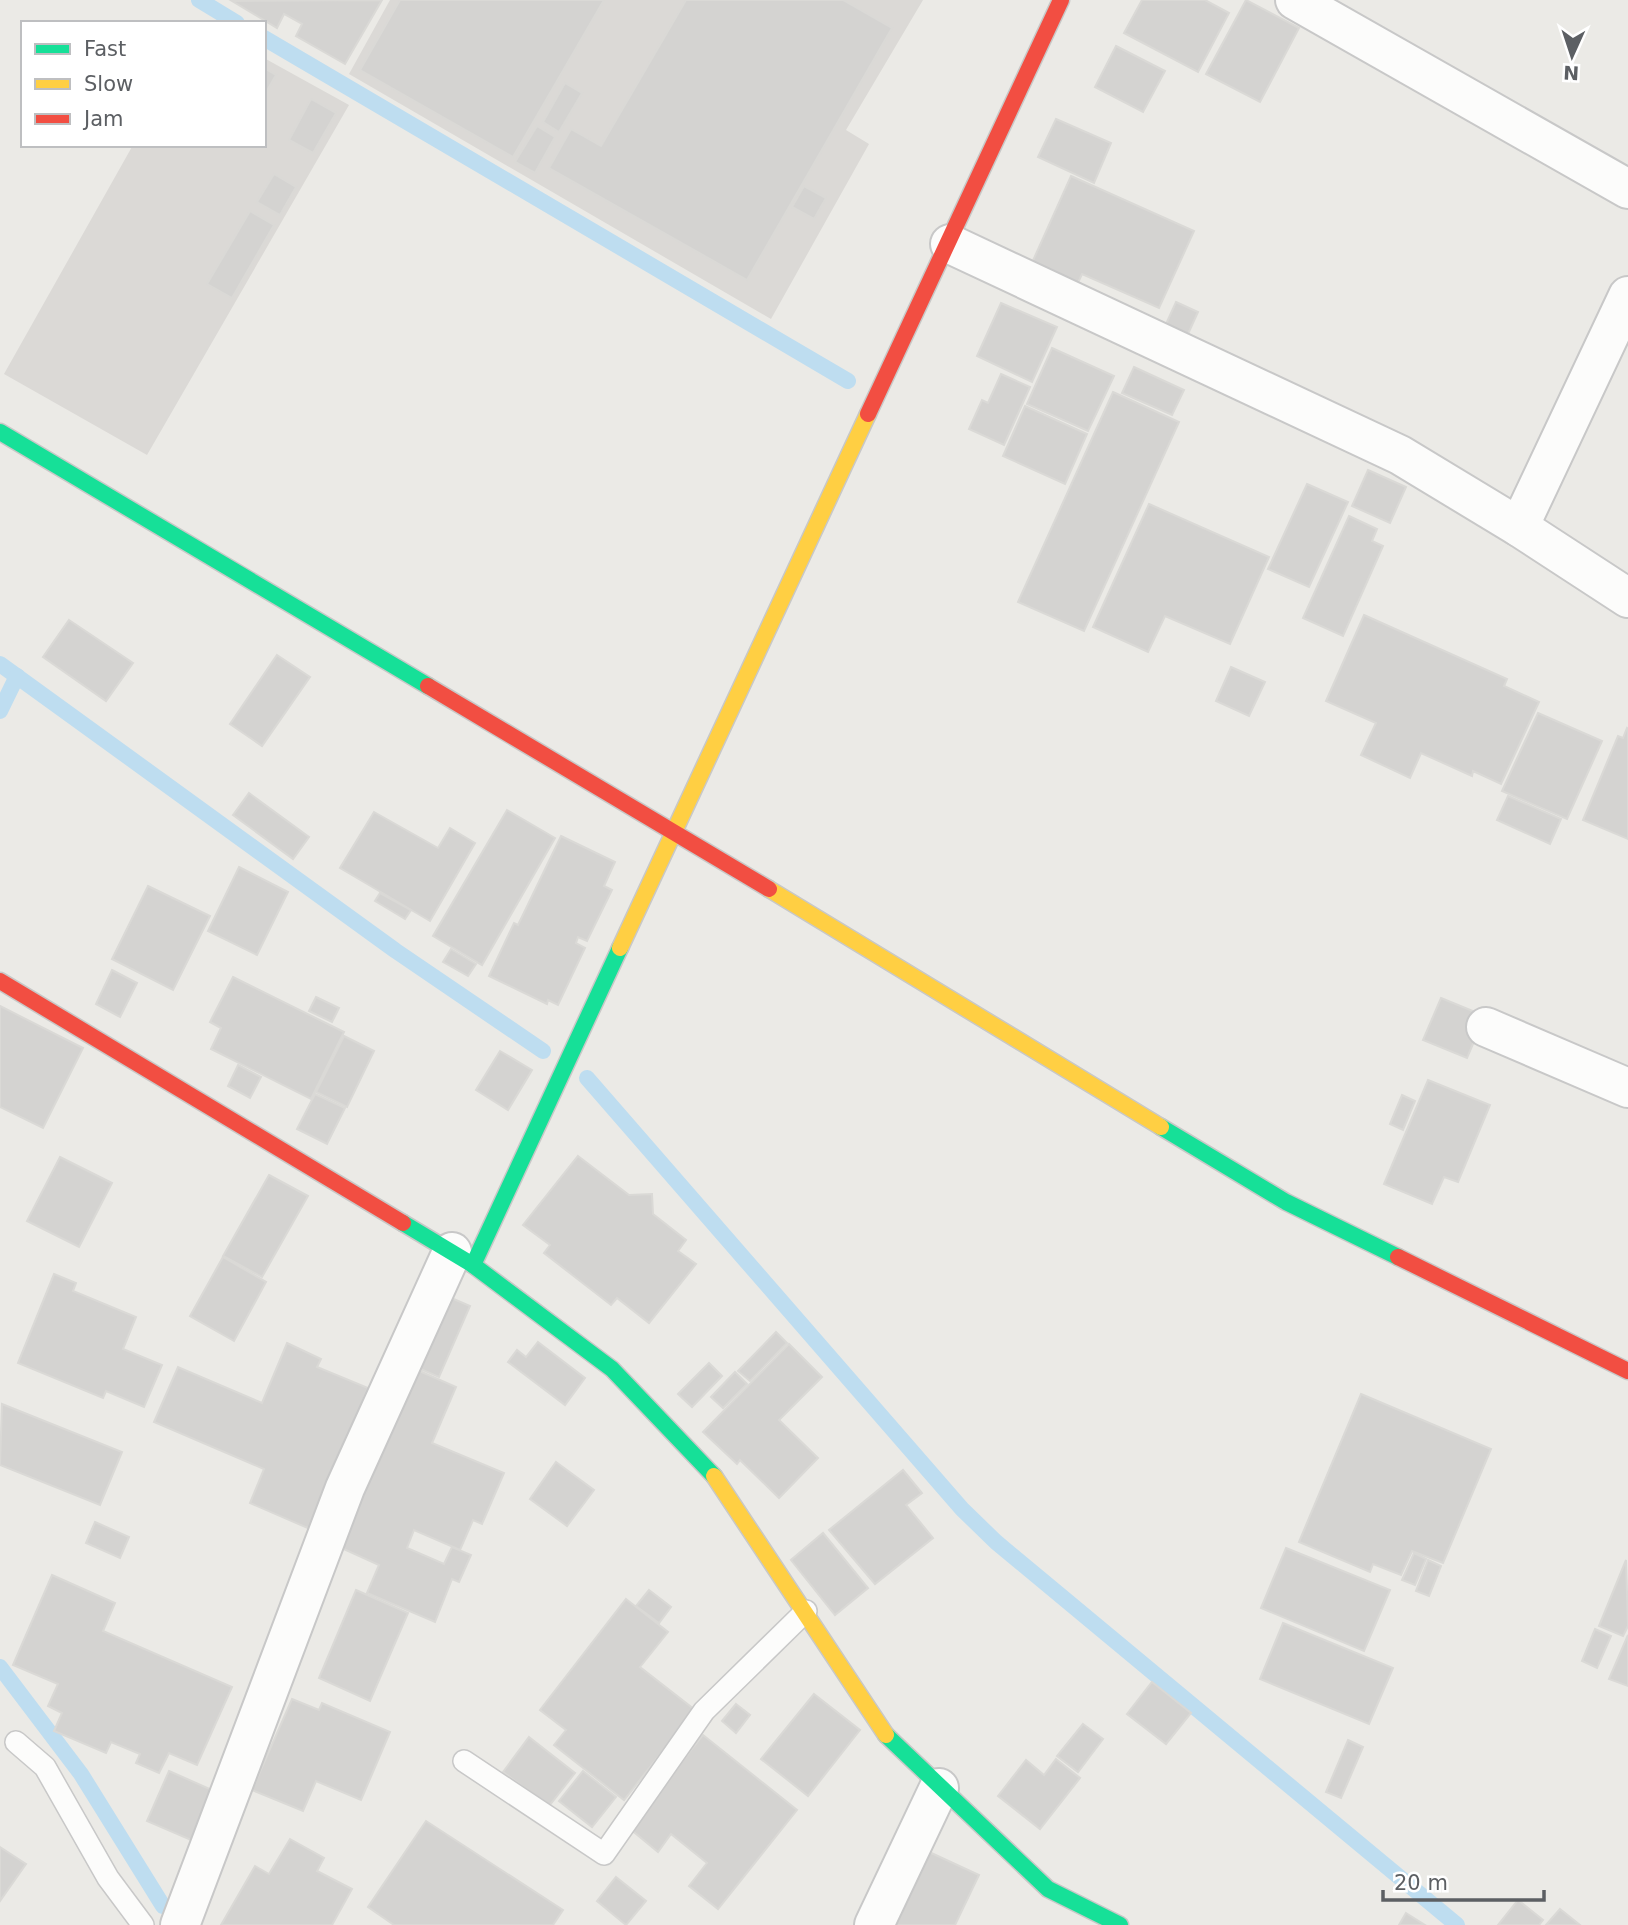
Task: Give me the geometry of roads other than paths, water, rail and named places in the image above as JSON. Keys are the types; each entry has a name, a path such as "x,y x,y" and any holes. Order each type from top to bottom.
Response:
{"street":[{"path":"1295,0 1628,189"},
{"path":"180,1925 345,1488 676,833 950,244 1058,1"},
{"path":"950,244 1400,455 1519,527 1628,598"},
{"path":"1519,527 1628,296"},
{"path":"0,432 676,833 1286,1202 1628,1371"},
{"path":"0,981 463,1259 612,1368 723,1486 890,1741 1048,1889 1120,1925"},
{"path":"1486,1027 1628,1088"},
{"path":"874,1925 940,1788"}],"lane":[{"path":"464,1761 604,1854 704,1711 806,1611"},
{"path":"16,1742 45,1767 108,1878 143,1925"}],"waterway":[{"path":"199,0 234,21"},
{"path":"266,39 848,381"},
{"path":"0,664 396,951 543,1051"},
{"path":"0,711 17,676"},
{"path":"587,1078 962,1509 996,1542 1457,1925"},
{"path":"0,1667 81,1774 163,1906"}]}
